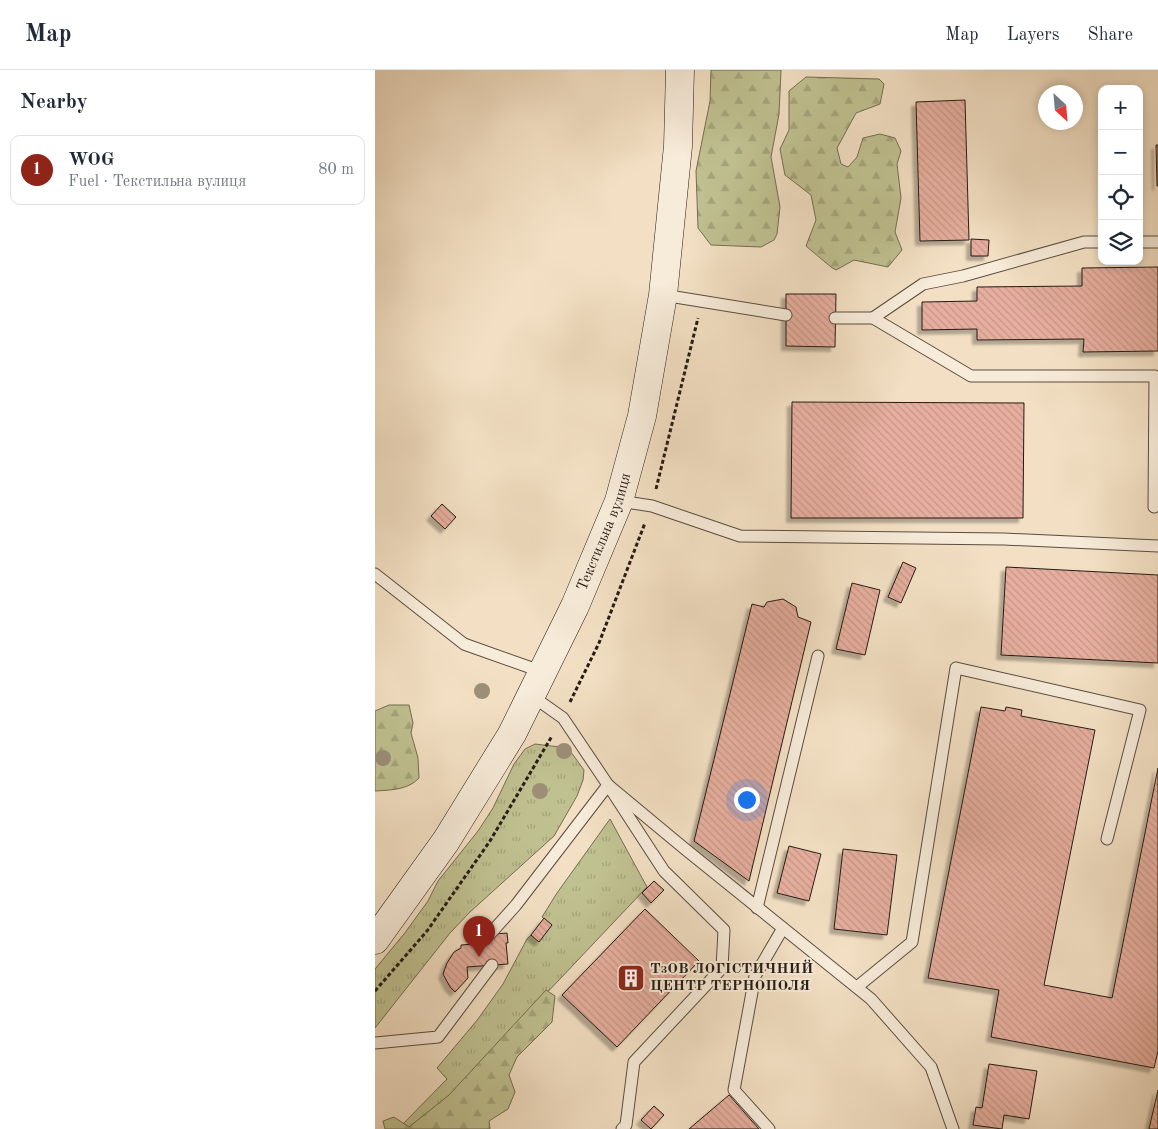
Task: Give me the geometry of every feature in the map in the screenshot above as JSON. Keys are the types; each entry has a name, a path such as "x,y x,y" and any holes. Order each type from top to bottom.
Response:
{"street":[{"name":"Текстильна вулиця","path":"375,940 446,841 511,734 532,696 575,606 619,500 642,416 663,295 678,146 680,70"}],"lane":[{"path":"873,318 923,284 963,276 1084,242 1098,242"},
{"path":"1143,242 1158,242"},
{"path":"663,295 786,316"},
{"path":"835,318 873,318 971,376 1155,376 1154,507"},
{"path":"619,500 652,506 740,536 1003,539 1158,546"},
{"path":"375,574 464,644 543,672"},
{"path":"757,908 818,656"},
{"path":"857,987 912,942 957,668 1140,710 1107,839"},
{"path":"532,696 563,718 664,871 724,930 722,968 634,1062 626,1125 622,1129"},
{"path":"607,785 871,999 931,1067 953,1129"},
{"path":"490,934 516,905 607,785"},
{"path":"769,1129 734,1090 755,976 783,928"},
{"path":"375,1043 439,1037 492,965"}],"path":[{"path":"375,991 427,930 490,841 563,718"}],"green space":[{"path":"711,70 781,70 779,114 771,157 780,207 777,234 774,240 761,247 711,245 698,228 696,171 710,101"},
{"path":"806,77 879,79 884,84 880,104 856,113 837,148 841,164 848,167 857,157 863,138 880,134 895,138 901,151 897,164 901,198 895,232 902,250 888,267 854,260 836,270 806,246 816,220 811,195 785,175 780,149 789,130 789,91"},
{"path":"389,705 409,705 413,723 411,733 418,758 419,778 404,787 375,791 375,711"},
{"path":"535,744 568,748 584,770 583,780 577,796 554,836 470,912 450,933 375,1028 375,969 404,934 428,901 438,881 478,831 493,808 514,764 525,749"},
{"path":"610,819 647,887 418,1129 398,1129 447,1079 437,1068 478,1019 503,984 527,939 531,935 539,941 552,925 542,917"},
{"path":"546,990 555,996 552,1022 517,1057 509,1075 515,1092 508,1109 489,1121 490,1129 385,1129 383,1121 394,1117 409,1127 449,1095"}],"building":[{"path":"965,100 969,240 920,241 916,102"},
{"path":"1156,145 1158,145 1158,186 1157,186"},
{"path":"971,239 989,240 988,256 971,256"},
{"path":"1158,267 1158,351 1083,352 1084,339 977,340 977,329 922,330 922,302 977,301 977,287 1082,286 1082,268"},
{"path":"786,294 836,294 835,347 786,346"},
{"path":"792,402 1024,403 1023,518 791,518"},
{"path":"442,504 456,517 445,529 431,516"},
{"path":"903,562 916,568 901,603 888,597"},
{"path":"1006,567 1158,575 1158,663 1001,655"},
{"path":"852,583 880,590 865,655 836,649"},
{"path":"783,599 796,607 798,617 811,622 749,881 694,841 752,604 764,607 767,602"},
{"path":"981,707 1005,711 1006,707 1022,710 1021,716 1095,730 1044,985 1112,998 1158,768 1158,1051 1154,1068 991,1037 999,990 928,978"},
{"path":"789,846 821,854 809,901 777,893"},
{"path":"843,849 897,855 887,935 834,929"},
{"path":"654,881 664,890 651,903 642,893"},
{"name":"ТзОВ ЛОГІСТИЧНИЙ ЦЕНТР ТЕРНОПОЛЯ","path":"645,909 699,961 617,1047 562,995"},
{"path":"544,918 552,925 539,942 531,935"},
{"path":"507,933 508,964 467,967 468,978 455,992 443,974 454,952 461,948 461,945 473,944 473,936"},
{"path":"989,1064 1037,1071 1029,1119 1004,1115 1002,1129 973,1125 976,1107 982,1108"},
{"path":"1158,1090 1158,1129 1149,1129"},
{"path":"729,1095 759,1129 689,1129"},
{"path":"654,1106 664,1115 651,1129 641,1120"}],"place":[{"name":"WOG","path":"479,957"},
{"name":"ТзОВ ЛОГІСТИЧНИЙ ЦЕНТР ТЕРНОПОЛЯ","path":"631,978"}]}
